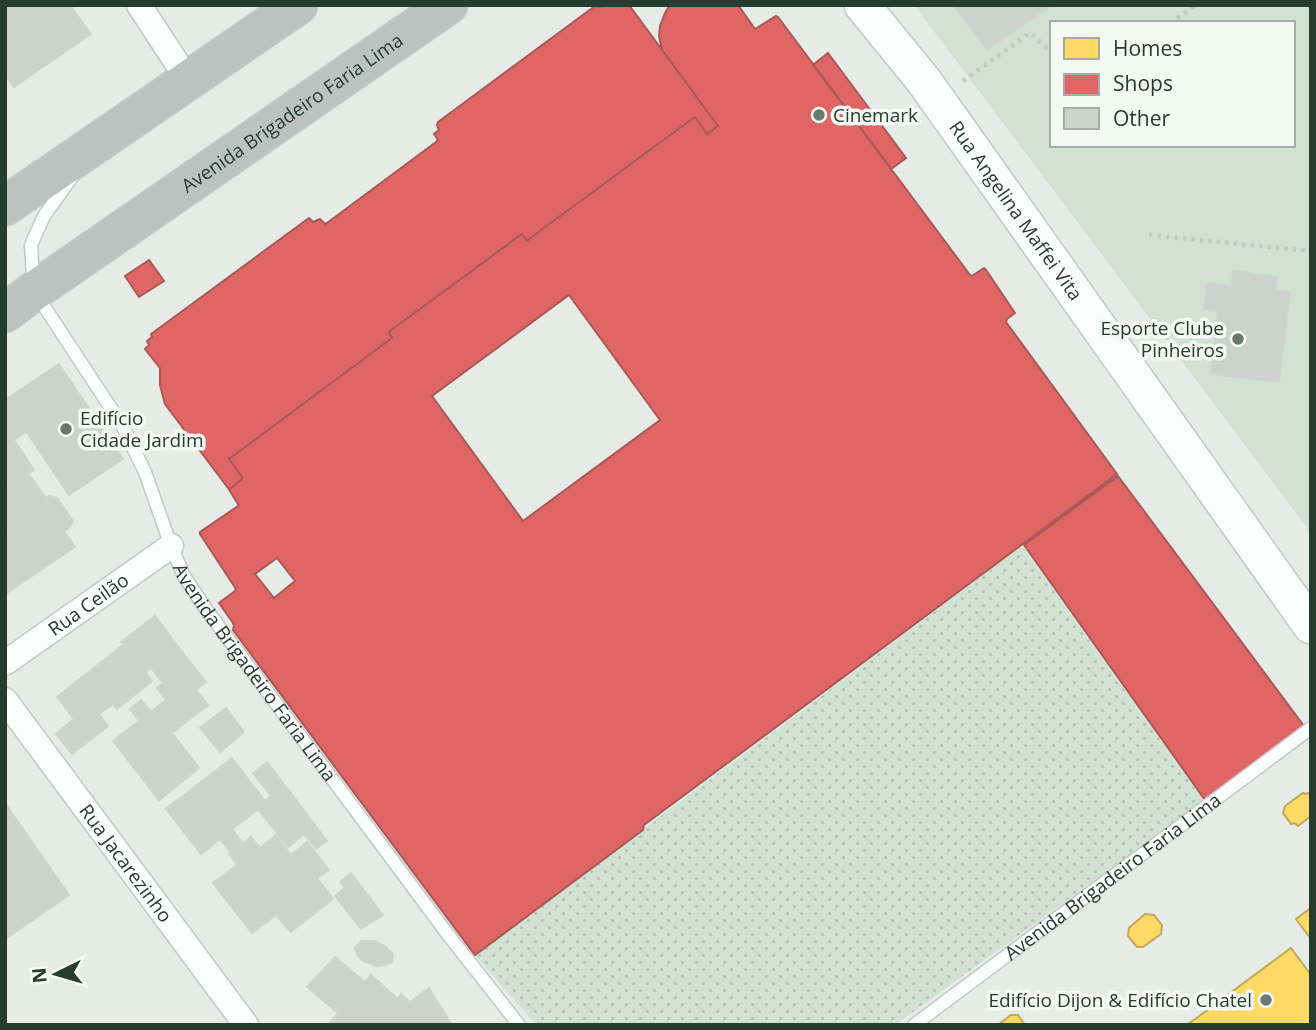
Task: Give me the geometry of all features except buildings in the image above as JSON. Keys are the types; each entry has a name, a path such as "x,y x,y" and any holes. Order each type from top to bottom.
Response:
{"highway":[{"name":"Avenida Brigadeiro Faria Lima","path":"5,206 298,5"},
{"name":"Avenida Brigadeiro Faria Lima","path":"20,302 448,5"}],"street":[{"path":"139,5 188,80"},
{"name":"Rua Angelina Maffei Vita","path":"862,5 924,81 1311,626"},
{"name":"Rua Ceilão","path":"5,663 171,546"},
{"name":"Rua Jacarezinho","path":"5,701 246,1025"}],"lane":[{"name":"Avenida Brigadeiro Faria Lima","path":"106,136 77,169 44,216 31,245 20,302 122,425 145,472 184,576 205,609 446,932 519,1025"},
{"name":"Avenida Brigadeiro Faria Lima","path":"914,1025 1311,728"}],"path":[{"path":"1173,21 1196,5"},
{"path":"937,100 1030,33 1050,50"},
{"path":"1149,234 1311,251"}],"green space":[{"name":"Esporte Clube Pinheiros","path":"914,5 1311,5 1311,533"},
{"path":"1022,546 1204,801 895,1025 536,1025 475,955"}],"place":[{"name":"Cinemark","path":"819,115"},
{"name":"Esporte Clube Pinheiros","path":"1238,339"},
{"name":"Edifício Cidade Jardim","path":"66,429"},
{"name":"Edifício Dijon & Edifício Chatel","path":"1266,1000"}]}
